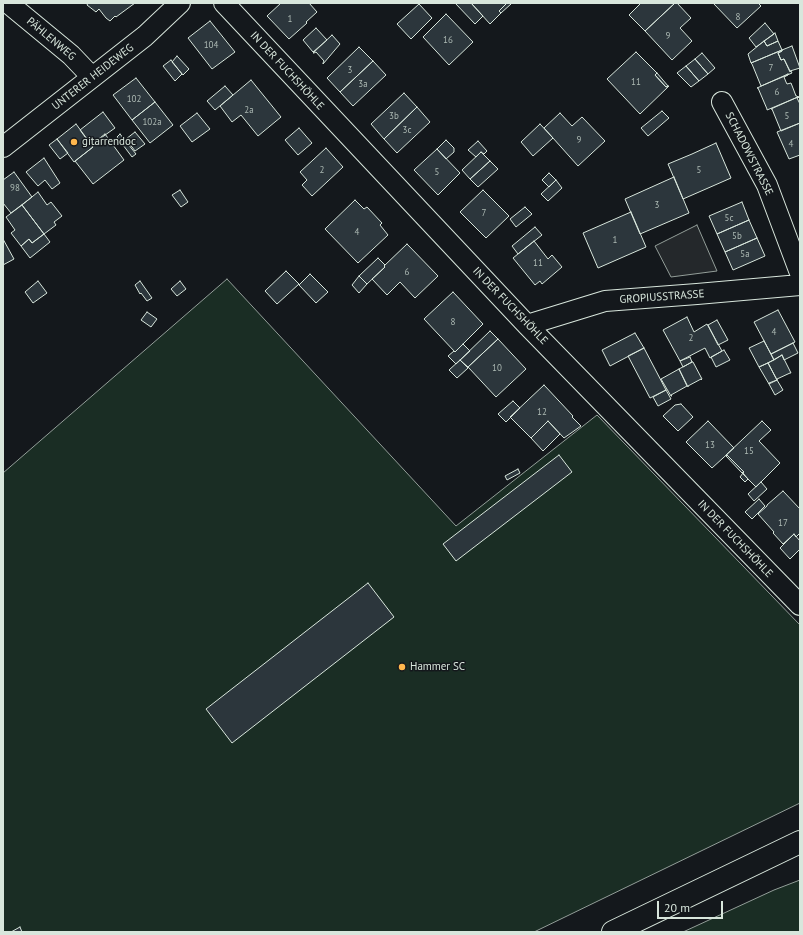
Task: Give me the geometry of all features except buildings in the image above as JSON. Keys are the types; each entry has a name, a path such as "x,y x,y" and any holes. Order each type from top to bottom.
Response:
{"main road":[{"path":"613,932 800,842"}],"street":[{"name":"PÄHLENWEG","path":"8,3 71,55 92,77"},
{"name":"UNTERER HEIDEWEG","path":"3,148 145,36 180,3"},
{"name":"IN DER FUCHSHÖHLE","path":"224,3 527,325 800,605"},
{"name":"SCHADOWSTRASSE","path":"722,102 767,185 800,273"},
{"name":"GROPIUSSTRASSE","path":"527,325 605,300 800,285"}],"green space":[{"name":"Hammer SC","path":"227,279 456,526 597,415 800,625 800,803 534,932 3,932 3,473"},
{"path":"800,880 800,932 683,932 774,890"}],"shaded area":[{"path":"697,225 717,271 671,277 655,246"}],"place":[{"name":"gitarrendoc","path":"74,142"},
{"name":"Hammer SC","path":"402,667"}]}
